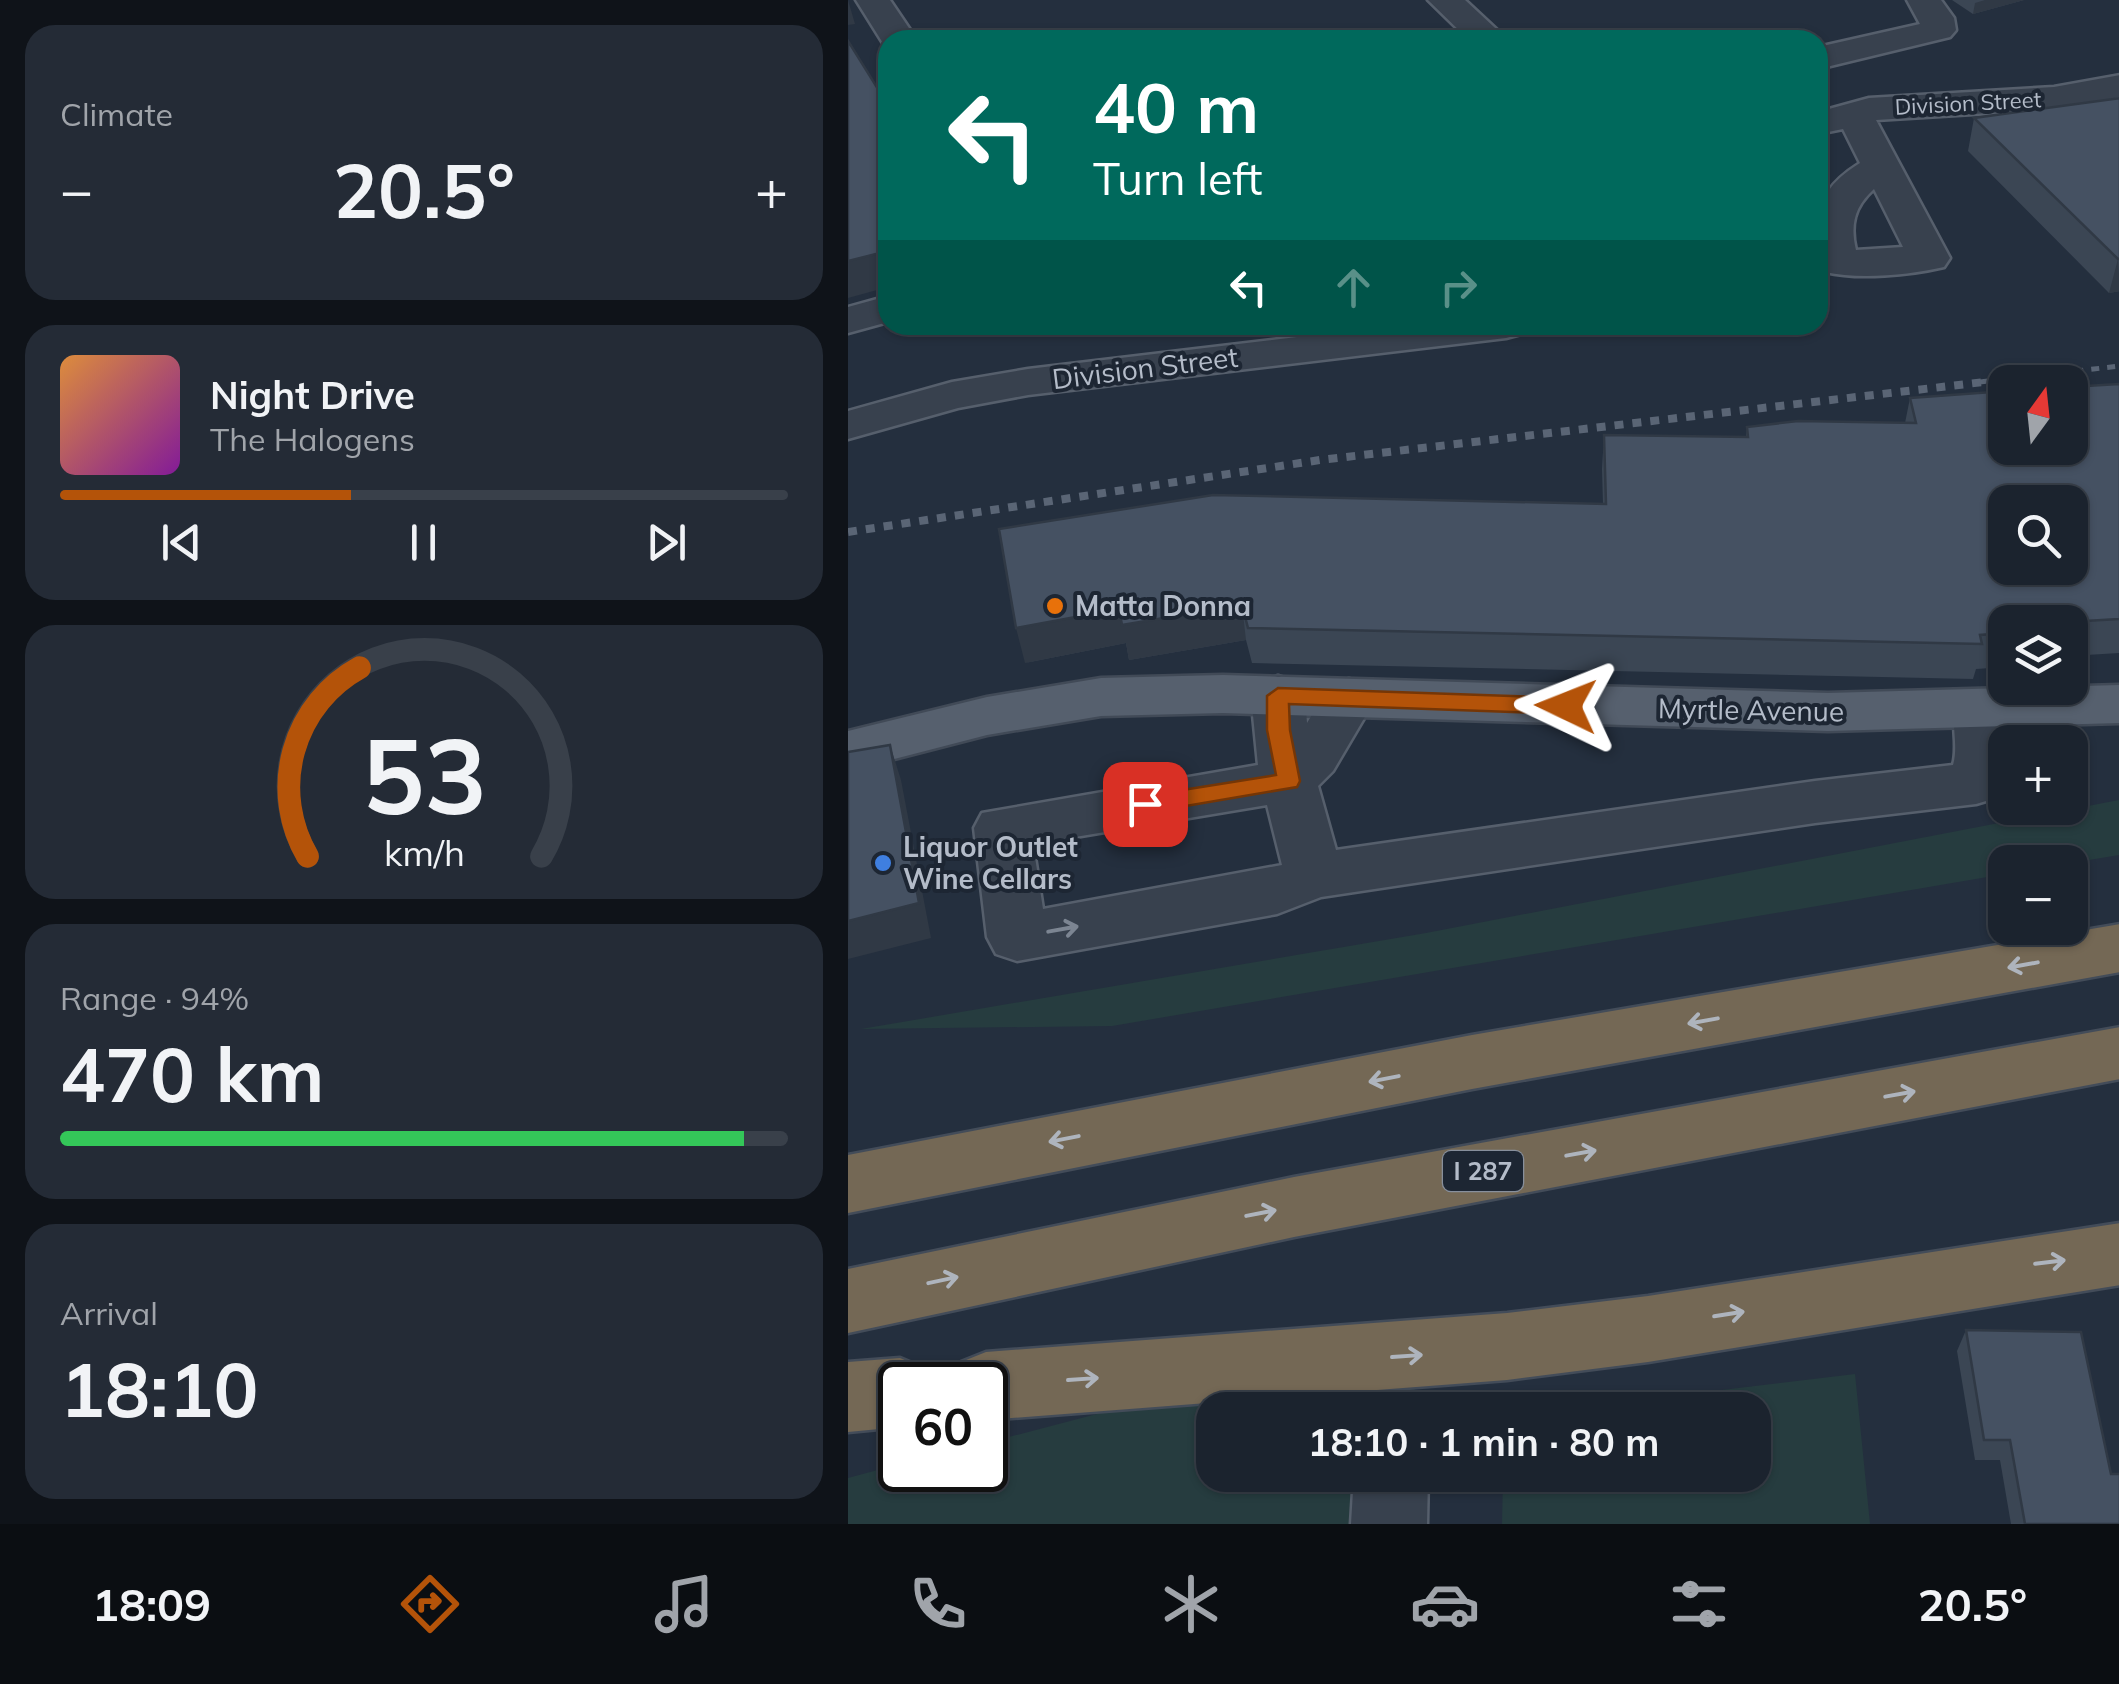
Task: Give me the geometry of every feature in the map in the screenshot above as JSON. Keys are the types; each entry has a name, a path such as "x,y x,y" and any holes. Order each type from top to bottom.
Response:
{"highway":[{"path":"848,1184 1472,1062 2120,948"},
{"name":"I 287","path":"848,1301 1313,1203 2120,1053"},
{"path":"1008,1384 1436,1354 1583,1338 2036,1264 2120,1254"},
{"path":"848,1397 878,1394"}],"main road":[{"name":"Myrtle Avenue","path":"848,751 987,716 1101,697 1278,696 1639,709 1979,710 2120,704"}],"street":[{"path":"873,0 892,30"},
{"path":"1445,0 1479,30"},
{"path":"1828,56 1938,30 1937,18 1924,0"},
{"name":"Division Street","path":"1836,118 1945,103 1957,119 2107,100"},
{"path":"1836,118 1881,166"},
{"path":"848,320 878,312"},
{"name":"Division Street","path":"848,425 952,396 1028,382 1284,338 1352,335"},
{"path":"1278,696 1278,730 1314,876"},
{"path":"1348,698 1314,757 1289,781 1002,828 1016,937 1278,891 1314,876 1815,802 1976,784 1985,750 1979,710"},
{"path":"1390,1524 1391,1492"}],"green space":[{"path":"2119,800 2119,855 2088,860 2088,845 1988,845 1988,877 1112,1026 861,1029 1426,933 1989,825 2088,825 2088,806"},
{"path":"1855,1374 1870,1524 1502,1524 1503,1492 1771,1492 1771,1392 1706,1392"},
{"path":"1415,1378 1415,1392 1268,1392"},
{"path":"1196,1399 1196,1492 1410,1492 1409,1524 848,1524 848,1478 878,1470 878,1492 1008,1492 1008,1437 1131,1405"}],"building":[{"path":"848,41 878,89 878,254 848,261"},
{"path":"2120,98 2120,259 2118,259 1974,118"},
{"path":"2120,384 2120,619 2088,621 2088,605 1988,605 1988,634 1980,635 1982,644 1248,628 1242,605 1122,625 1119,609 1016,628 999,529 1213,495 1606,504 1604,435 1748,437 1747,427 1798,421 1916,423 1910,398 1988,392 1988,465 2088,465 2088,386"},
{"name":"Liquor Outlet Wine Cellars","path":"890,745 919,903 848,921 848,752"},
{"path":"1966,1330 2081,1332 2111,1474 2120,1474 2120,1524 2025,1524 2010,1440 1984,1440"}],"railway":[{"path":"1980,382 2120,366"},
{"path":"848,532 1320,460 1988,382"}],"place":[{"name":"Matta Donna","path":"1055,606"},
{"name":"Liquor Outlet Wine Cellars","path":"883,863"}],"route":[{"path":"1145,804 1289,781 1278,730 1278,696 1566,706"}]}
